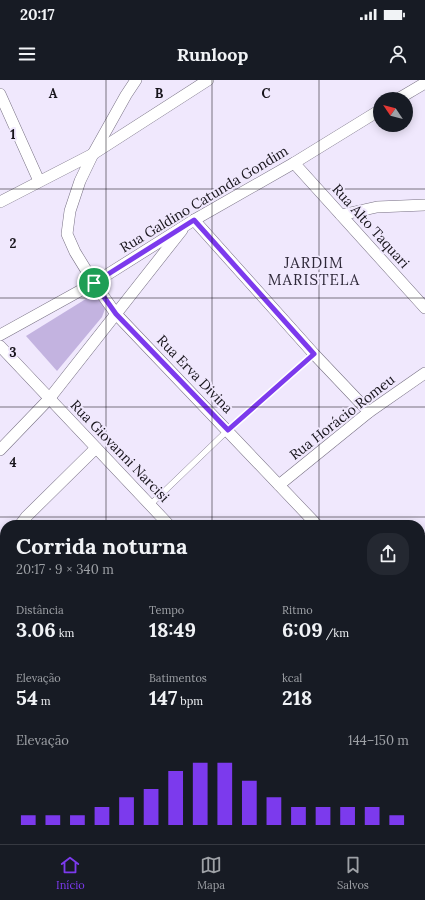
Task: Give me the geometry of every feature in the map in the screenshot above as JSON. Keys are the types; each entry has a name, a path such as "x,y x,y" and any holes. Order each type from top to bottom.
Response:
{"street":[{"name":"Rua Erva Divina","path":"136,80 93,154 80,181 70,211 68,234 75,252 94,283 116,314 312,520"},
{"path":"0,202 93,154 208,80"},
{"path":"410,92 425,83"},
{"path":"0,94 39,181"},
{"name":"Rua Galdino Catunda Gondim","path":"0,334 94,283 190,222 294,164 373,114"},
{"name":"Rua Alto Taquari","path":"294,164 425,308"},
{"path":"341,215 378,207 425,205"},
{"path":"0,450 49,399 190,222 369,412"},
{"name":"Rua Giovanni Narcisi","path":"0,346 164,520"},
{"name":"Rua Horácio Romeu","path":"279,485 369,412 425,373"},
{"path":"24,520 96,448"}],"lane":[{"path":"150,505 228,430 314,354"}],"shaded area":[{"path":"89,297 96,297 102,301 105,309 102,317 57,371 26,336"}],"district":[{"name":"JARDIM MARISTELA","path":"314,272"}],"route":[{"path":"194,220 314,354 228,430 116,314 94,283 194,220"}]}
